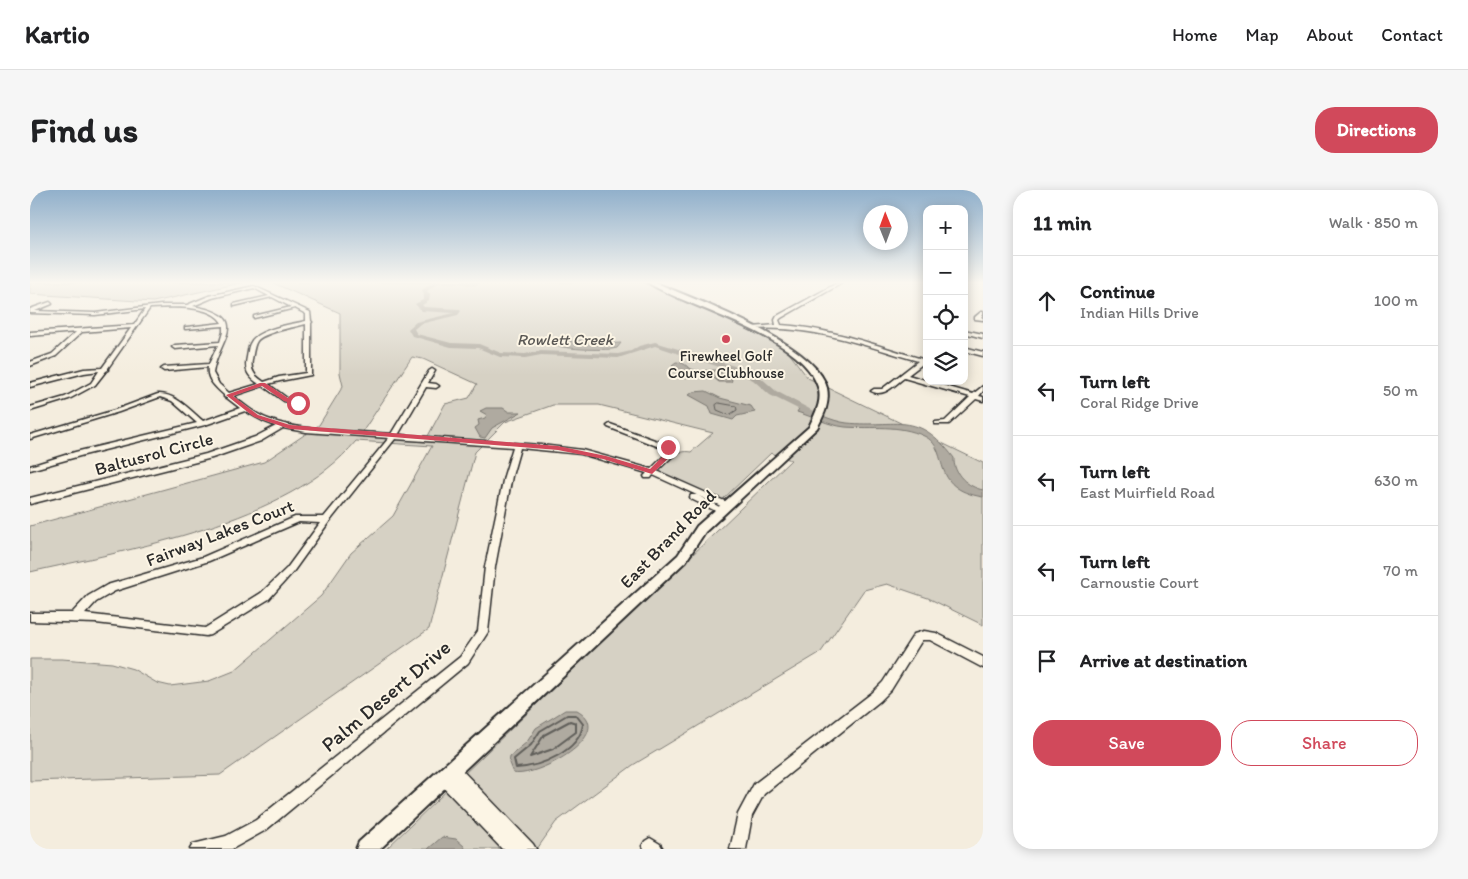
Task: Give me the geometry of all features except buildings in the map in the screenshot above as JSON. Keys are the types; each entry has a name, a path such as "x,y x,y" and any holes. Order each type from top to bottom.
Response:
{"main road":[{"name":"East Brand Road","path":"366,849 682,558 701,529 723,507 813,428 821,417 825,395 821,382 814,370 792,350 752,328 718,313"}],"street":[{"path":"42,313 76,315 99,313"},
{"path":"76,315 80,313"},
{"path":"30,409 82,392 93,384 106,369 144,313"},
{"path":"208,313 223,319 218,343 206,379 242,409 279,427 393,438 582,452 650,474 723,507"},
{"path":"256,317 273,313"},
{"path":"226,396 279,379 309,374 310,371 307,365 310,322 307,313"},
{"path":"779,327 777,320 787,313"},
{"path":"983,313 977,318 983,320"},
{"path":"298,403 286,400 262,384 249,372 253,342 266,333 310,322"},
{"path":"187,328 222,324"},
{"path":"30,334 134,326"},
{"path":"752,328 779,327 815,332 923,359"},
{"path":"30,364 54,355 80,331"},
{"path":"968,332 983,336"},
{"path":"174,347 218,343"},
{"path":"968,350 983,354"},
{"path":"874,391 883,391 923,361"},
{"path":"164,370 210,365"},
{"path":"30,385 84,371 106,369"},
{"path":"30,617 76,616 133,621 206,632 215,628 273,589 393,438 432,371"},
{"path":"904,376 983,399"},
{"path":"424,385 436,386"},
{"path":"937,423 947,423 983,388"},
{"path":"30,438 117,411 158,395 165,395 174,400 203,424"},
{"path":"30,457 33,467 203,424 242,409"},
{"path":"610,426 671,449 670,454 650,474"},
{"name":"Baltusrol Circle","path":"30,501 209,456 242,445 279,427"},
{"name":"Palm Desert Drive","path":"198,849 228,843 261,825 464,660 483,632 490,567 508,476 516,447"},
{"name":"Fairway Lakes Court","path":"76,616 92,599 111,588 206,559 298,519 307,517 326,520"},
{"path":"738,849 745,814 759,789 876,697 887,686 918,637 924,635 932,636 983,663"},
{"path":"447,773 513,849"},
{"path":"447,773 528,849"}],"shaded area":[{"path":"339,313 712,313 786,349 808,378 983,463 983,625 928,598 887,584 864,590 821,652 633,765 556,822 537,849 386,849 791,460 771,453 722,500 657,472 676,454 691,452 713,433 599,405 553,405 505,422 475,452 429,629 220,775 30,781 30,659 62,659 112,663 133,669 157,683 170,686 209,681 234,671 321,596 351,553 393,516 432,446 356,441 327,469 291,493 250,512 205,529 159,542 30,572 30,526 264,462 319,425 343,386 340,373","holes":["412,357 423,359 477,384 469,398 445,404 428,436 363,431"]}],"water":[{"path":"551,338 566,342 584,340 598,344 621,343 617,348 612,349 577,349 557,346 545,340"},
{"path":"676,362 682,363 694,370 725,372 732,380 731,382 719,382 709,374 687,378 682,377 674,371 672,365"},
{"path":"706,391 720,398 751,406 755,412 737,416 733,420 712,414 709,406 689,395 693,392"},
{"path":"800,407 841,422 865,424 894,423 917,427 929,433 941,443 954,458 954,464 962,479 972,486 983,490 983,497 954,486 947,477 937,450 932,442 924,436 895,428 839,426 797,412"},
{"path":"486,408 503,408 509,412 521,412 492,428 485,438 480,437 475,428 479,425 478,420 485,418 487,415 480,411"},
{"path":"565,710 577,710 587,720 588,731 581,742 569,753 554,762 524,773 513,773 509,763 510,756 527,742 536,728"},
{"path":"442,837 456,839 465,847 464,849 428,849"}],"waterway":[{"name":"Rowlett Creek","path":"457,313 418,323 411,329 414,335 451,345 479,346 500,355 525,356 541,353 618,356 655,344 741,371 756,378 773,393 813,413"}],"place":[{"name":"Firewheel Golf Course Clubhouse","path":"726,339"}],"route":[{"path":"298,403 286,400 262,384 229,395 256,416 270,422 306,430 558,448 604,457 652,472 672,452 668,447"}]}
